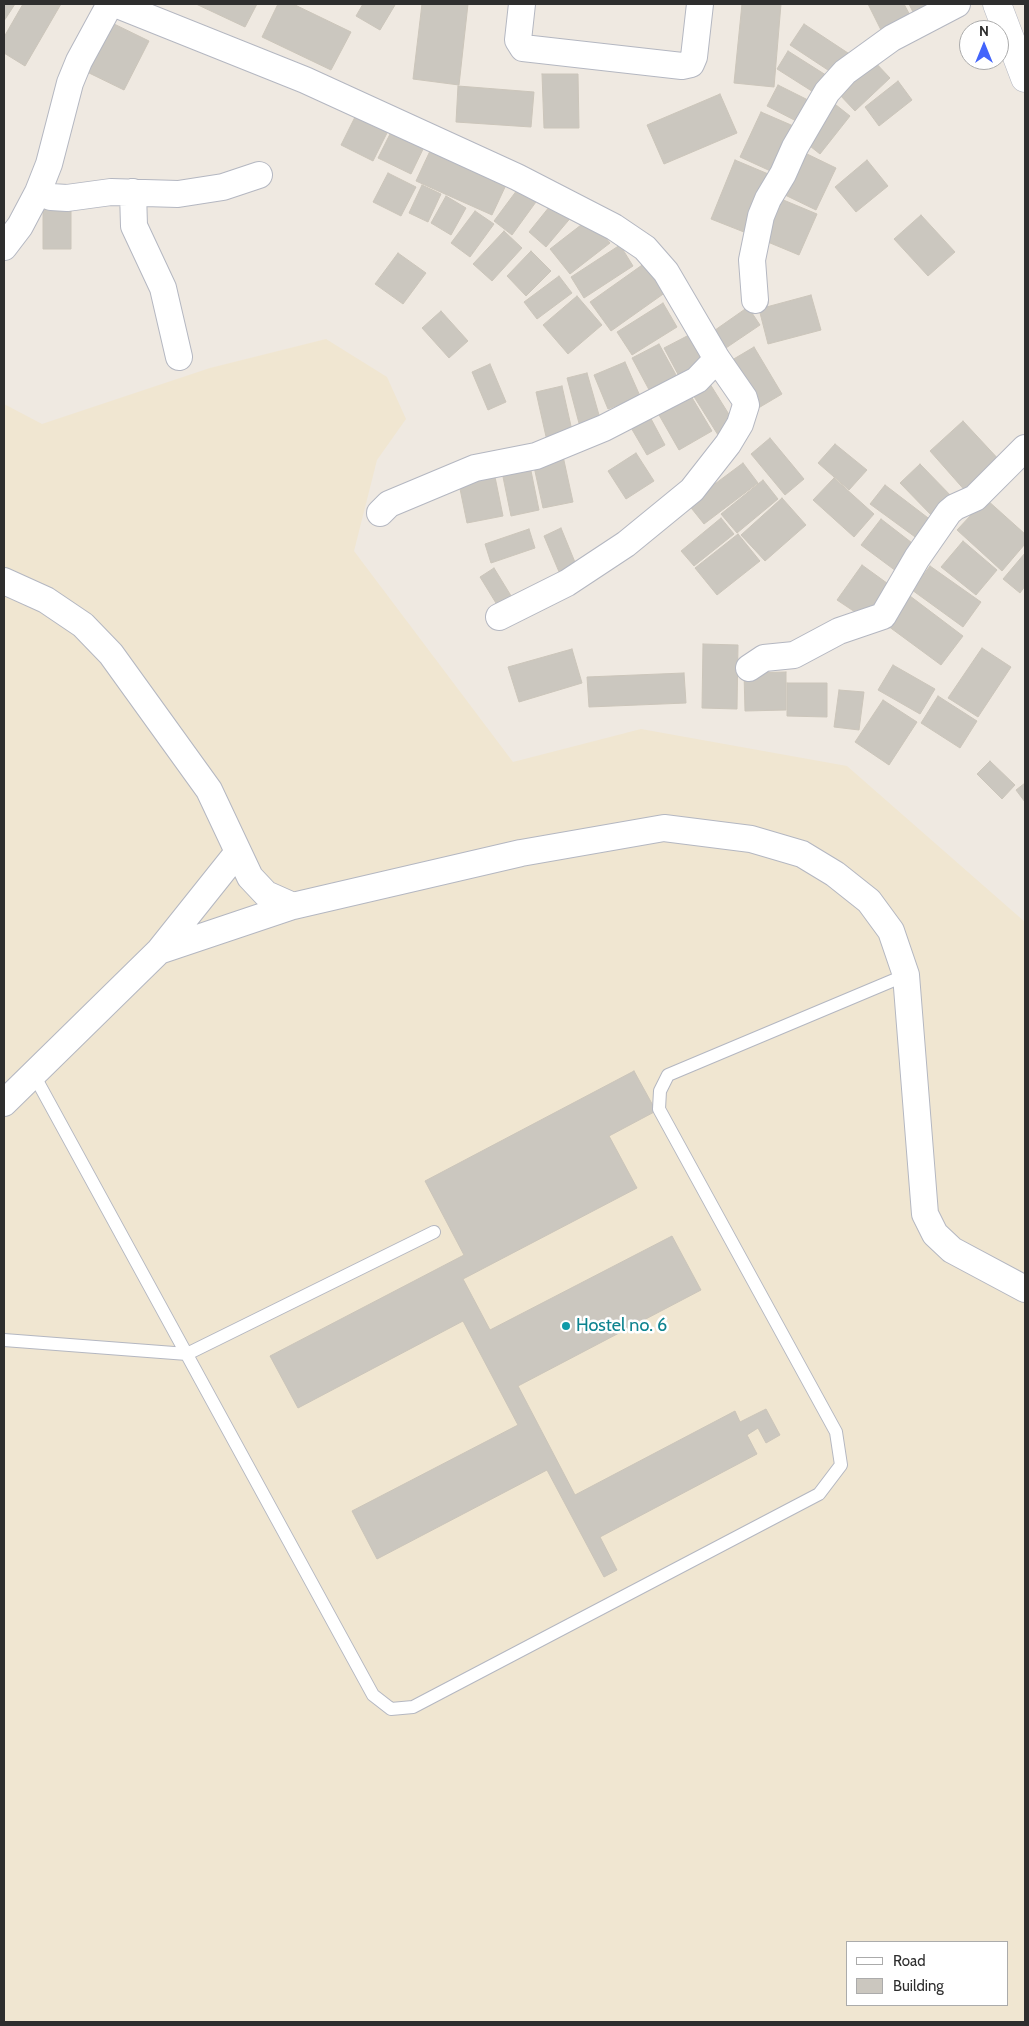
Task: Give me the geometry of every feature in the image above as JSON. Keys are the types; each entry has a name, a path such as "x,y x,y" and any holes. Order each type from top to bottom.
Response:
{"main road":[{"path":"996,4 1025,78"}],"street":[{"path":"4,247 20,226 38,192 49,164 70,83 78,62 110,4"},
{"path":"115,4 304,80 517,177 614,227 645,248 666,272 717,359 744,398 746,405 745,413 728,444 692,490 626,544 582,574 499,617"},
{"path":"522,4 518,40 523,48 682,66 691,64 694,57 700,4"},
{"path":"754,300 752,260 761,216 768,198 783,174 795,147 827,92 844,72 892,38 957,4"},
{"path":"38,192 51,198 67,198 111,192 160,194 202,192 258,175"},
{"path":"133,192 134,226 163,288 179,357"},
{"path":"380,513 389,504 475,468 536,456 604,428 697,380 717,359"},
{"path":"749,668 764,658 794,655 839,631 883,616 917,558 954,506 975,498 1025,448"},
{"path":"4,581 46,600 84,624 111,654 209,790 250,878 266,894 293,906"},
{"path":"159,951 293,906 521,853 664,828 751,839 802,854 835,874 869,901 891,931 906,975 925,1214 935,1234 952,1250 1025,1289"},
{"path":"4,1103 159,951 238,852"}],"lane":[{"path":"34,1075 374,1694 391,1709 413,1707 819,1494 841,1465 836,1432 659,1109 660,1091 668,1075 906,975"},
{"path":"4,1340 187,1354 434,1232"}],"shaded area":[{"path":"326,339 387,377 406,419 377,460 354,551 513,762 641,729 847,766 1025,922 1025,2022 4,2022 4,404 42,424 210,368"}],"building":[{"path":"4,4 15,4 4,21"},
{"path":"23,4 61,4 25,66 4,53 4,37"},
{"path":"196,4 257,4 245,27"},
{"path":"278,4 293,4 351,32 331,70 262,37"},
{"path":"363,4 395,5 380,30 356,16"},
{"path":"422,4 468,4 459,85 413,79"},
{"path":"742,4 781,4 774,87 734,83"},
{"path":"868,4 904,4 912,19 882,32"},
{"path":"909,4 942,4 915,16"},
{"path":"110,22 149,41 124,90 85,71"},
{"path":"804,24 851,55 837,76 790,45"},
{"path":"788,51 829,77 818,95 777,69"},
{"path":"873,60 890,78 855,111 838,93"},
{"path":"542,74 578,74 579,128 544,128"},
{"path":"898,81 912,100 879,126 865,107"},
{"path":"778,85 814,103 802,124 767,106"},
{"path":"458,86 534,92 531,127 456,122"},
{"path":"720,94 737,133 664,164 647,125"},
{"path":"831,101 850,116 820,154 801,139"},
{"path":"761,112 798,128 777,174 740,157"},
{"path":"356,115 388,131 373,161 341,145"},
{"path":"393,128 426,143 411,174 378,158"},
{"path":"430,151 506,185 492,215 416,181"},
{"path":"803,152 836,168 816,210 783,194"},
{"path":"735,160 773,176 749,234 711,219"},
{"path":"867,160 888,186 856,212 835,187"},
{"path":"388,173 416,187 401,216 373,202"},
{"path":"523,182 541,195 512,235 494,221"},
{"path":"422,185 441,194 428,222 409,213"},
{"path":"446,196 466,208 451,235 431,223"},
{"path":"781,199 817,214 799,255 763,240"},
{"path":"554,201 573,215 546,247 529,232"},
{"path":"43,205 71,205 71,249 43,249"},
{"path":"475,211 494,224 470,257 451,243"},
{"path":"921,215 955,252 928,276 894,239"},
{"path":"590,218 610,243 570,274 550,249"},
{"path":"504,231 522,248 492,281 473,264"},
{"path":"620,245 633,266 584,298 571,277"},
{"path":"531,251 551,271 526,296 507,276"},
{"path":"398,253 426,273 403,304 375,284"},
{"path":"645,263 666,292 611,331 590,302"},
{"path":"559,276 572,293 537,319 524,302"},
{"path":"811,295 821,330 768,344 759,309"},
{"path":"577,296 602,325 568,354 543,325"},
{"path":"663,303 677,327 632,355 617,332"},
{"path":"748,307 760,325 720,352 708,335"},
{"path":"441,311 468,341 449,358 422,328"},
{"path":"689,335 706,366 681,380 664,348"},
{"path":"659,344 681,384 654,399 632,358"},
{"path":"754,347 782,394 755,410 727,363"},
{"path":"625,362 640,396 608,409 594,375"},
{"path":"490,364 506,402 488,410 472,372"},
{"path":"587,373 601,422 580,427 567,378"},
{"path":"710,384 735,424 718,435 693,395"},
{"path":"562,386 573,435 547,441 536,392"},
{"path":"691,396 712,431 679,450 659,415"},
{"path":"649,415 665,445 647,455 630,426"},
{"path":"963,421 1002,463 968,494 930,451"},
{"path":"770,438 804,479 785,495 751,454"},
{"path":"835,444 867,470 849,490 818,463"},
{"path":"636,453 654,481 626,499 608,471"},
{"path":"563,456 573,502 543,508 533,462"},
{"path":"743,463 758,483 704,524 688,504"},
{"path":"920,464 954,499 934,518 900,483"},
{"path":"530,466 539,510 511,516 502,472"},
{"path":"494,472 503,516 467,523 458,479"},
{"path":"834,478 874,514 854,537 813,500"},
{"path":"763,480 778,499 737,533 721,514"},
{"path":"885,485 936,524 922,542 870,504"},
{"path":"782,498 806,525 765,561 741,535"},
{"path":"986,499 1025,534 1025,544 1002,571 957,530"},
{"path":"721,518 734,534 694,566 681,551"},
{"path":"881,519 916,546 896,571 861,545"},
{"path":"561,528 579,572 562,579 544,536"},
{"path":"529,529 535,548 491,563 485,544"},
{"path":"738,534 760,561 717,595 695,568"},
{"path":"963,541 997,570 976,595 941,567"},
{"path":"1025,553 1025,586 1020,593 1003,579"},
{"path":"862,565 891,586 867,620 837,600"},
{"path":"930,566 981,602 963,627 912,590"},
{"path":"494,568 513,599 499,608 480,577"},
{"path":"910,596 963,636 941,665 888,626"},
{"path":"703,644 738,645 737,709 702,708"},
{"path":"982,648 1011,667 978,717 948,698"},
{"path":"572,649 582,683 519,702 508,667"},
{"path":"893,665 935,689 920,714 878,690"},
{"path":"786,672 786,710 745,711 744,673"},
{"path":"684,673 686,703 589,707 587,677"},
{"path":"787,683 827,683 827,717 787,716"},
{"path":"839,690 864,692 859,730 834,727"},
{"path":"938,696 977,721 960,748 921,723"},
{"path":"883,700 917,722 889,765 855,742"},
{"path":"990,761 1015,785 1002,799 977,774"},
{"path":"1025,783 1025,802 1016,790"},
{"name":"Hostel no. 6","path":"634,1071 656,1111 609,1136 637,1188 463,1279 490,1330 672,1236 701,1290 518,1386 575,1495 735,1411 740,1422 766,1409 780,1435 766,1443 758,1428 747,1435 757,1454 600,1537 617,1570 604,1577 547,1470 377,1559 352,1511 518,1425 463,1321 298,1408 270,1356 464,1255 425,1181"}],"place":[{"name":"Hostel no. 6","path":"566,1326"}]}
